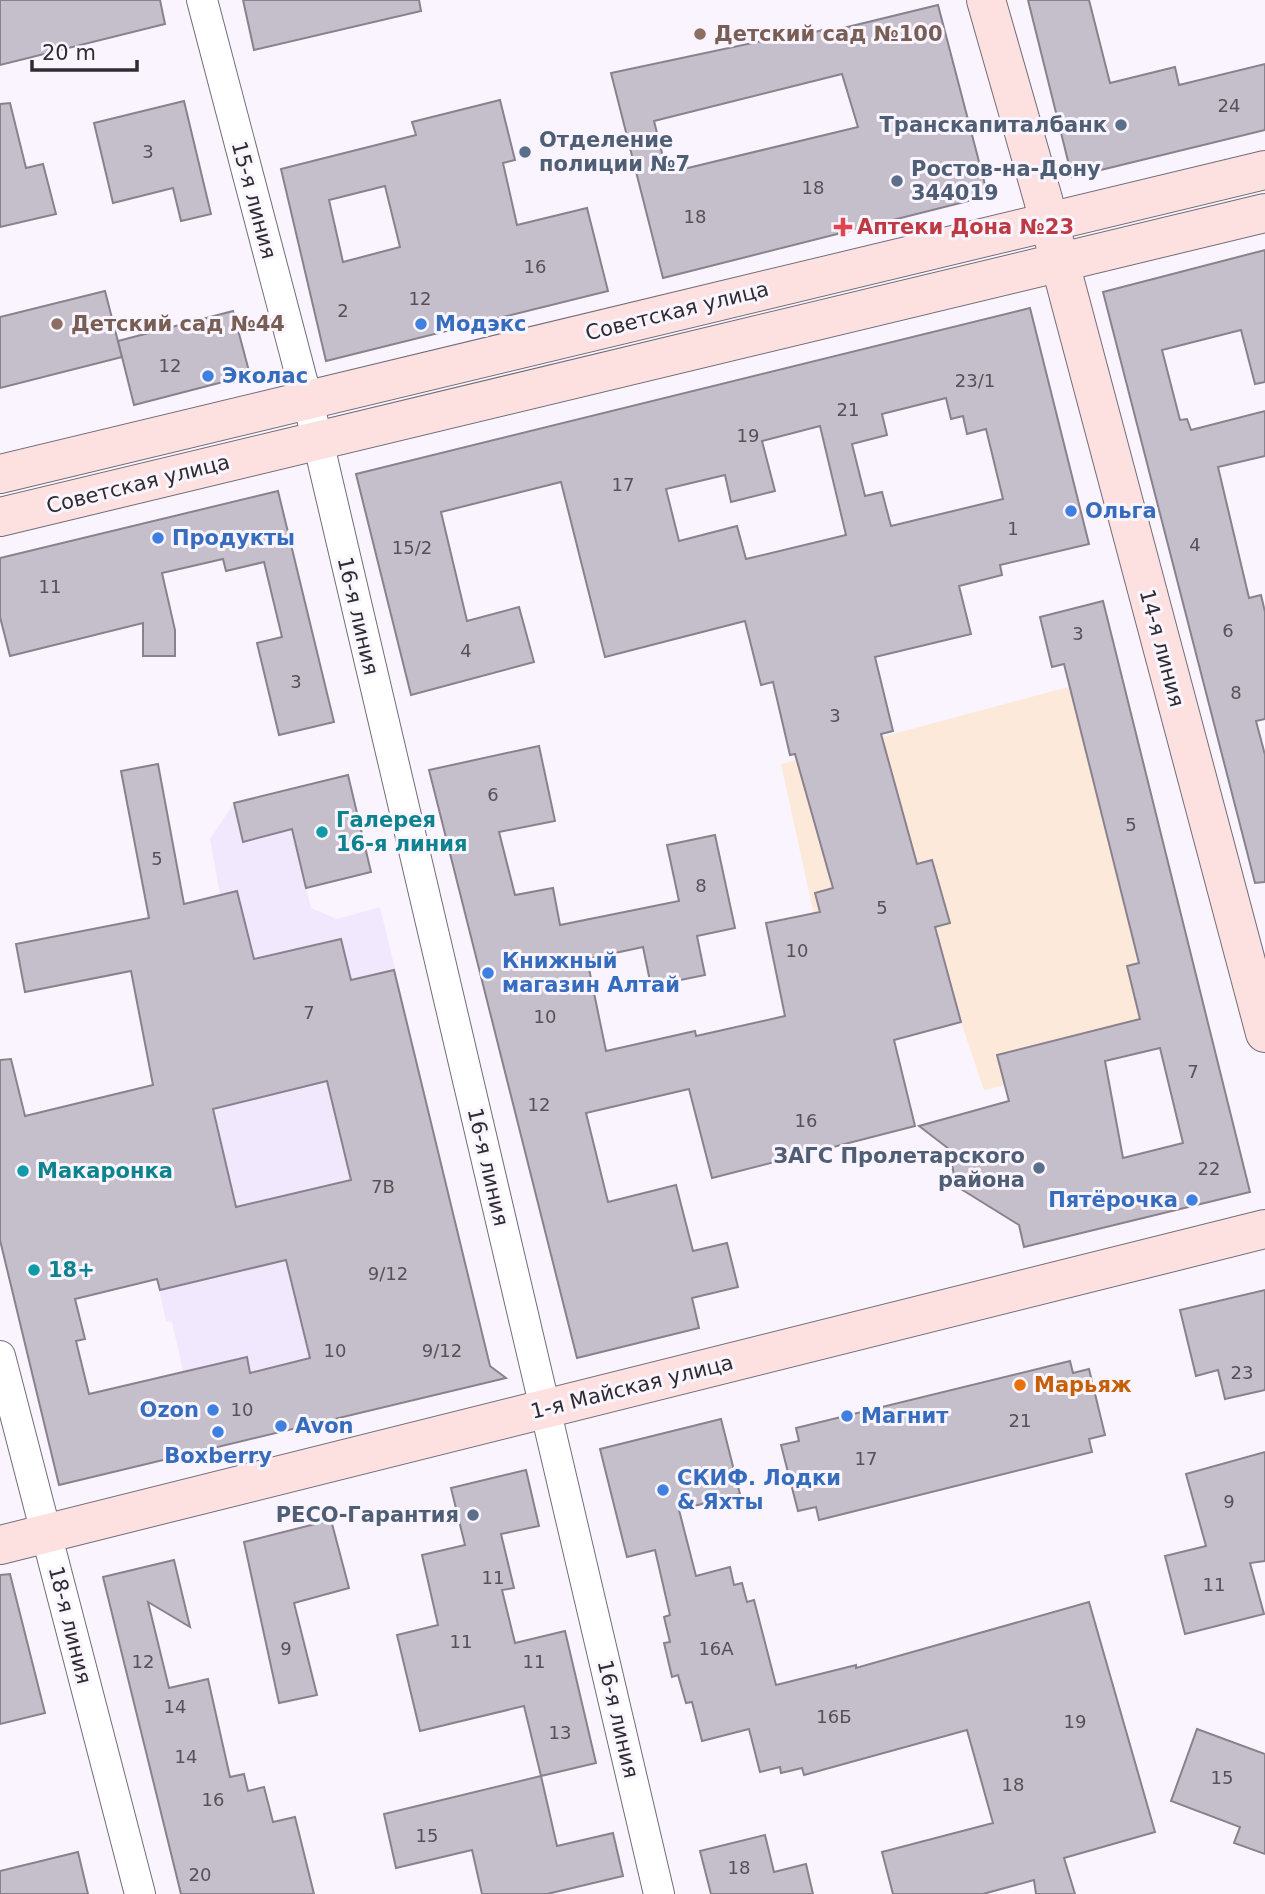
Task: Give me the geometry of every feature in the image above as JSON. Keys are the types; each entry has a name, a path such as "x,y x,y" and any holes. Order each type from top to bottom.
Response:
{"main road":[{"path":"986,0 1059,263"},
{"name":"Советская улица","path":"0,474 1265,170"},
{"name":"Советская улица","path":"0,517 1265,213"},
{"name":"14-я линия","path":"1059,263 1265,1033"},
{"name":"1-я Майская улица","path":"0,1545 1265,1230"}],"street":[{"name":"15-я линия","path":"202,0 306,401"},
{"path":"306,401 318,441"},
{"name":"16-я линия","path":"318,441 659,1894"},
{"name":"18-я линия","path":"0,1356 140,1894"}],"shaded area":[{"path":"1121,673 1211,1035 984,1090 961,1022 876,1045 828,979 781,764"},
{"path":"283,791 311,908 337,919 380,907 423,1085 368,1098 369,1106 335,1114 351,1180 286,1195 298,1245 376,1409 201,1451 172,1322 166,1321 157,1279 18,1313 0,1122 180,1079 222,1046 187,903 220,895 210,839 234,803"}],"building":[{"path":"0,0 160,0 165,24 0,65"},
{"path":"243,0 419,0 421,11 254,50"},
{"path":"1028,0 1089,0 1110,83 1175,67 1179,85 1265,64 1265,130 1072,177"},
{"path":"938,5 988,196 663,278 611,73 799,33 800,36 830,28 831,31","holes":["842,74 858,127 667,173 654,121"]},
{"path":"500,100 515,160 503,163 517,225 587,208 608,291 326,361 281,169 416,135 412,122","holes":["385,186 400,247 343,262 329,200"]},
{"path":"184,101 211,214 181,221 173,188 113,203 94,123"},
{"path":"10,103 26,168 43,164 56,214 0,227 0,104"},
{"path":"1265,250 1265,382 1255,384 1241,330 1162,350 1180,420 1187,419 1191,430 1265,411 1265,456 1218,467 1249,598 1261,595 1265,612 1265,719 1256,721 1265,755 1265,882 1255,883 1103,292"},
{"path":"105,291 122,357 0,388 0,317"},
{"path":"1030,308 1089,544 1000,565 1002,575 959,586 971,634 875,657 893,731 881,734 917,864 932,860 950,923 935,927 961,1022 894,1040 915,1126 712,1178 689,1089 586,1113 608,1202 676,1185 693,1251 727,1243 738,1287 692,1298 699,1328 577,1358 429,770 539,746 555,821 499,832 515,895 553,888 560,925 679,901 667,845 715,835 735,928 697,936 705,975 651,986 643,947 587,959 606,1051 695,1031 696,1036 785,1016 766,923 820,912 815,893 833,888 795,754 790,755 773,682 761,685 745,621 605,657 561,482 441,512 467,621 519,607 534,662 411,695 356,474","holes":["946,398 951,419 963,416 967,434 986,429 1003,499 891,526 882,492 865,496 852,444 887,435 882,414","820,426 846,535 746,559 737,526 679,541 666,489 725,475 731,502 775,491 762,441"]},
{"path":"233,311 250,375 134,405 118,341"},
{"path":"278,491 334,722 279,735 257,643 282,637 264,562 226,571 223,559 162,573 175,630 175,656 143,656 143,623 10,656 0,617 0,558"},
{"path":"1103,601 1250,1192 1024,1247 1019,1225 956,1186 949,1149 919,1126 1009,1101 997,1055 1140,1019 1127,966 1139,963 1064,664 1052,667 1040,617","holes":["1160,1048 1183,1143 1123,1158 1105,1061"]},
{"path":"158,764 184,904 237,891 254,959 341,939 351,980 394,970 490,1366 506,1378 59,1485 0,1240 0,1060 11,1059 25,1116 153,1085 131,971 25,992 16,944 149,918 121,771","holes":["327,1081 351,1180 236,1207 213,1109","286,1260 310,1358 250,1373 247,1357 89,1394 76,1341 85,1339 75,1299 157,1279 160,1290"]},
{"path":"348,775 371,872 306,888 292,829 243,842 234,803"},
{"path":"1265,1290 1265,1390 1225,1399 1218,1370 1196,1376 1180,1310"},
{"path":"1070,1361 1073,1373 1089,1369 1105,1435 1089,1439 1092,1452 819,1520 816,1507 798,1511 781,1445 799,1441 796,1428"},
{"path":"721,1419 740,1494 679,1510 696,1576 730,1567 734,1585 742,1583 747,1602 754,1600 776,1685 856,1665 856,1668 1089,1602 1155,1832 1064,1858 1075,1894 1036,1894 1034,1880 983,1894 893,1894 882,1852 993,1823 967,1730 804,1775 802,1768 781,1773 780,1767 760,1772 749,1729 702,1741 692,1702 686,1703 678,1675 672,1677 664,1643 670,1642 664,1617 670,1615 655,1550 627,1557 600,1449"},
{"path":"1265,1452 1265,1561 1250,1563 1264,1614 1185,1634 1165,1556 1206,1546 1186,1474"},
{"path":"526,1470 539,1526 501,1534 514,1588 502,1590 515,1643 565,1631 596,1763 541,1776 524,1706 420,1731 397,1635 438,1625 422,1555 465,1545 451,1488"},
{"path":"331,1520 349,1588 294,1603 317,1695 279,1703 244,1542"},
{"path":"174,1560 190,1627 148,1602 169,1688 208,1679 230,1777 244,1774 248,1791 264,1787 273,1822 295,1817 314,1894 181,1894 103,1577"},
{"path":"10,1574 45,1713 0,1724 0,1575"},
{"path":"1197,1729 1265,1754 1265,1854 1234,1843 1240,1827 1171,1801"},
{"path":"541,1776 557,1846 613,1833 623,1876 547,1894 482,1894 472,1850 396,1868 384,1814"},
{"path":"765,1835 774,1872 806,1864 813,1894 711,1894 700,1851"},
{"path":"78,1852 88,1894 0,1894 0,1871"}],"place":[{"name":"Детский сад №100","path":"700,34"},
{"name":"Транскапиталбанк","path":"1121,125"},
{"name":"Отделение полиции №7","path":"525,152"},
{"name":"Ростов-на-Дону 344019","path":"897,181"},
{"name":"Аптеки Дона №23","path":"843,227"},
{"name":"Детский сад №44","path":"57,324"},
{"name":"Модэкс","path":"421,324"},
{"name":"Эколас","path":"208,376"},
{"name":"Ольга","path":"1071,511"},
{"name":"Продукты","path":"158,538"},
{"name":"Галерея 16-я линия","path":"322,832"},
{"name":"Книжный магазин Алтай","path":"488,973"},
{"name":"ЗАГС Пролетарского района","path":"1039,1168"},
{"name":"Макаронка","path":"23,1171"},
{"name":"Пятёрочка","path":"1192,1200"},
{"name":"18+","path":"34,1270"},
{"name":"Марьяж","path":"1020,1385"},
{"name":"Ozon","path":"213,1410"},
{"name":"Магнит","path":"847,1416"},
{"name":"Avon","path":"281,1426"},
{"name":"Boxberry","path":"218,1432"},
{"name":"СКИФ. Лодки & Яхты","path":"663,1490"},
{"name":"РЕСО-Гарантия","path":"473,1515"}]}
